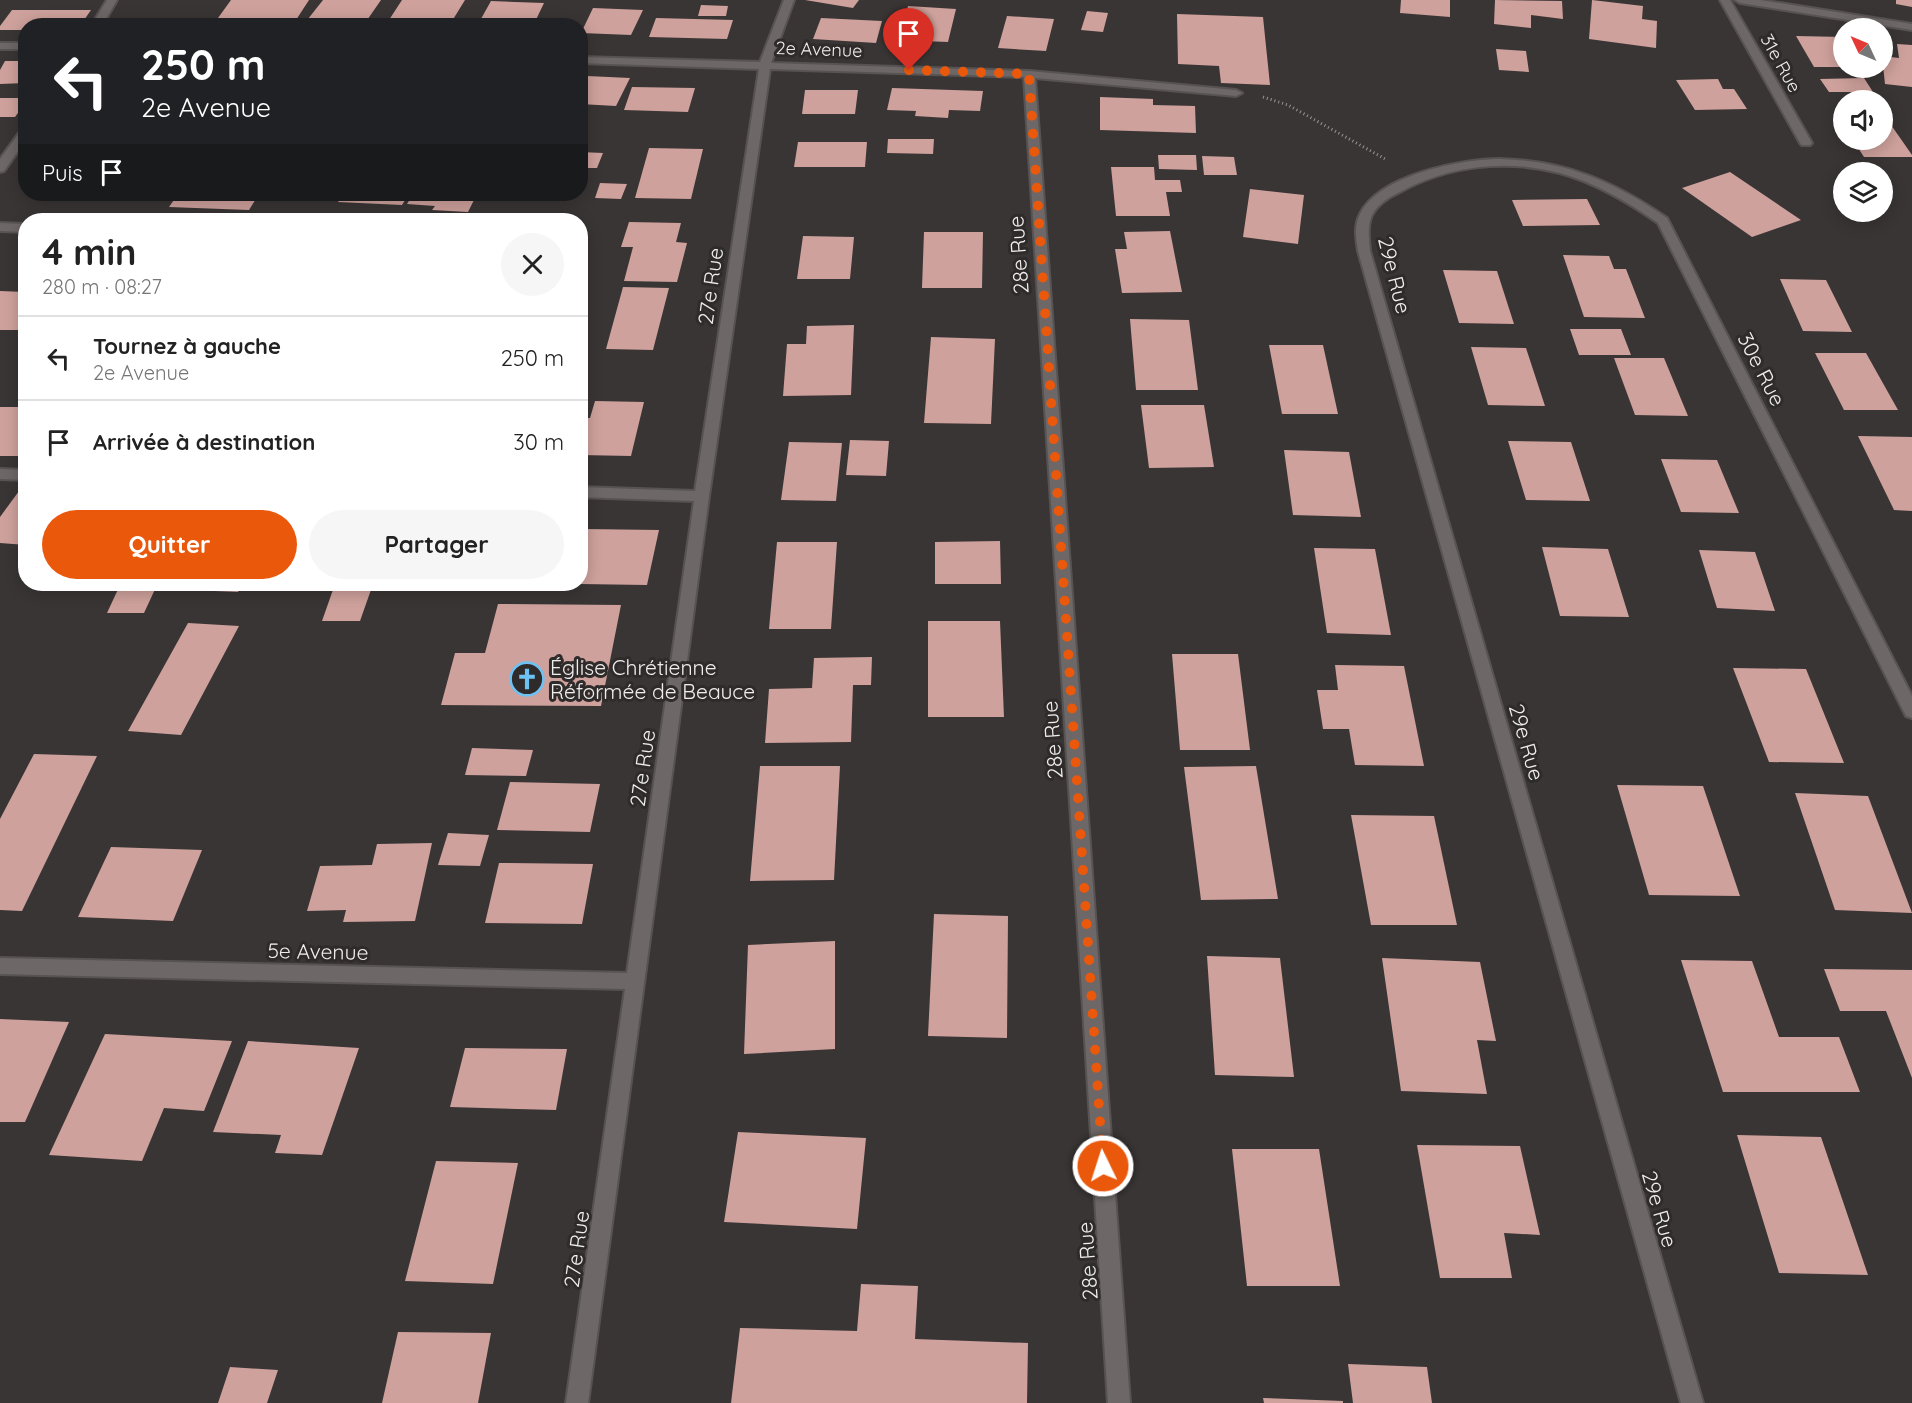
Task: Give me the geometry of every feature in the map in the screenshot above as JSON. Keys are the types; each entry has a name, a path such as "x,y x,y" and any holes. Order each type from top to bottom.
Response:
{"street":[{"path":"101,18 112,0"},
{"name":"27e Rue","path":"577,1403 702,496 765,65 789,0"},
{"name":"31e Rue","path":"1725,0 1806,143"},
{"path":"1740,0 1912,27"},
{"path":"0,46 18,46"},
{"name":"2e Avenue","path":"588,60 1029,74 1236,93"},
{"name":"28e Rue","path":"1029,74 1119,1403"},
{"path":"0,168 18,142"},
{"name":"29e Rue","path":"1479,163 1419,178 1392,191 1369,210 1361,229 1364,251 1692,1403"},
{"name":"30e Rue","path":"1479,163 1525,165 1560,170 1596,181 1623,193 1663,221 1912,712"},
{"path":"0,227 18,228"},
{"path":"0,474 18,475"},
{"path":"588,492 702,496"},
{"name":"5e Avenue","path":"0,966 636,981"}],"path":[{"path":"1236,93 1288,105 1419,178"}],"building":[{"path":"231,0 309,0 297,18 218,18"},
{"path":"323,0 381,0 369,18 309,18"},
{"path":"402,0 465,0 454,18 390,18"},
{"path":"805,0 859,0 853,8"},
{"path":"1401,0 1450,0 1450,17 1400,13"},
{"path":"1495,0 1562,1 1563,19 1531,15 1531,28 1494,24"},
{"path":"1592,0 1643,6 1642,19 1657,21 1656,48 1589,39"},
{"path":"1896,0 1912,0 1912,7 1896,4"},
{"path":"491,1 544,3 537,18 481,18"},
{"path":"701,5 728,6 726,16 698,16"},
{"path":"908,6 956,9 948,42 923,41 925,34 901,33"},
{"path":"593,8 643,10 631,35 588,33 588,18"},
{"path":"12,10 91,10 86,18 18,18 18,30 0,30 0,26"},
{"path":"1087,11 1108,13 1103,32 1081,30"},
{"path":"1177,14 1263,17 1270,85 1221,83 1219,66 1178,64"},
{"path":"1007,16 1054,19 1046,51 998,48"},
{"path":"656,18 733,20 727,39 649,37"},
{"path":"821,18 882,21 876,43 813,39"},
{"path":"1796,36 1833,37 1833,67 1814,67"},
{"path":"1897,44 1912,45 1912,87 1885,84 1884,78 1893,78 1893,57 1899,58"},
{"path":"1496,49 1526,51 1529,72 1499,70"},
{"path":"5,61 18,61 18,83 0,84 0,70"},
{"path":"588,76 630,78 616,106 588,104"},
{"path":"1864,78 1872,90 1833,90 1829,92 1820,79"},
{"path":"1718,79 1723,89 1734,89 1747,109 1695,110 1676,80"},
{"path":"632,87 695,88 688,112 624,110"},
{"path":"892,88 983,91 980,111 949,110 948,118 915,116 916,111 887,110"},
{"path":"805,90 858,90 855,114 802,114"},
{"path":"1100,97 1153,99 1153,105 1195,106 1196,133 1100,130"},
{"path":"0,98 18,98 18,113 15,117 0,117"},
{"path":"1893,128 1912,155 1912,157 1864,157 1859,150 1893,150"},
{"path":"888,139 934,139 933,154 887,153"},
{"path":"798,142 867,142 865,167 794,167"},
{"path":"649,148 703,149 691,199 635,198"},
{"path":"588,152 603,153 597,168 588,168"},
{"path":"1158,155 1196,155 1197,170 1159,169"},
{"path":"1202,156 1234,157 1237,175 1204,175"},
{"path":"1111,167 1154,167 1155,180 1180,180 1182,192 1166,192 1170,216 1116,216"},
{"path":"1730,172 1801,220 1752,237 1682,188"},
{"path":"600,183 627,184 621,199 595,198"},
{"path":"1250,189 1304,195 1298,244 1243,237"},
{"path":"1587,199 1600,225 1523,226 1512,200"},
{"path":"173,201 255,201 249,210 169,207"},
{"path":"339,201 405,201 402,205"},
{"path":"409,201 474,201 468,212 432,210 435,206 407,204"},
{"path":"629,222 681,223 676,242 687,243 677,282 624,281 633,247 621,247"},
{"path":"1170,231 1182,292 1122,293 1115,249 1127,249 1124,232"},
{"path":"924,232 983,232 982,288 922,288"},
{"path":"803,236 854,237 850,279 797,279"},
{"path":"1563,255 1609,256 1614,269 1626,269 1645,318 1584,317"},
{"path":"1443,270 1497,271 1514,324 1459,323"},
{"path":"1780,279 1826,280 1852,332 1803,331"},
{"path":"623,287 669,288 653,350 606,349"},
{"path":"0,291 18,292 18,330 0,330"},
{"path":"1130,319 1189,320 1198,390 1136,390"},
{"path":"854,325 851,395 783,396 787,344 806,344 807,326"},
{"path":"1570,329 1621,329 1631,355 1579,355"},
{"path":"931,337 995,339 991,424 924,423"},
{"path":"1269,345 1323,345 1338,414 1282,414"},
{"path":"1471,347 1526,348 1545,406 1488,405"},
{"path":"1815,353 1866,353 1898,410 1844,410"},
{"path":"1614,358 1664,358 1688,416 1635,415"},
{"path":"595,401 644,402 631,456 588,455 588,418 590,418"},
{"path":"1141,405 1204,405 1214,467 1149,468"},
{"path":"0,407 18,407 18,456 0,456"},
{"path":"1858,436 1912,437 1912,511 1894,510"},
{"path":"850,440 889,441 886,476 846,475"},
{"path":"1508,441 1571,442 1590,501 1526,500"},
{"path":"789,442 842,443 836,501 781,500"},
{"path":"1284,450 1349,452 1361,517 1293,515"},
{"path":"1661,459 1717,460 1739,513 1681,512"},
{"path":"18,492 18,544 0,543 0,517"},
{"path":"588,529 659,530 647,585 588,584"},
{"path":"1000,541 1001,584 935,584 935,542"},
{"path":"777,542 837,542 831,629 769,629"},
{"path":"1542,547 1608,549 1629,617 1560,616"},
{"path":"1314,548 1375,549 1391,635 1327,633"},
{"path":"1699,550 1755,552 1775,611 1717,608"},
{"path":"117,591 154,591 144,613 107,613"},
{"path":"333,591 371,591 360,621 322,621"},
{"name":"Église Chrétienne Réformée de Beauce","path":"498,604 621,605 601,706 441,705 455,653 485,653"},
{"path":"928,621 1000,621 1004,717 928,717"},
{"path":"188,623 239,626 181,735 128,731"},
{"path":"1172,654 1238,654 1250,750 1180,750"},
{"path":"872,657 871,685 853,685 851,742 765,743 769,689 812,688 814,658"},
{"path":"1335,665 1404,666 1424,766 1355,765 1349,729 1323,729 1317,690 1338,690"},
{"path":"1733,668 1806,669 1844,763 1769,762"},
{"path":"472,748 533,750 526,776 465,775"},
{"path":"34,754 97,756 22,911 0,910 0,819"},
{"path":"760,766 840,766 834,880 750,881"},
{"path":"1256,766 1278,899 1201,900 1184,767"},
{"path":"510,782 600,784 590,832 497,830"},
{"path":"1617,785 1703,786 1740,896 1649,895"},
{"path":"1795,793 1868,796 1912,913 1835,910"},
{"path":"1351,815 1434,816 1457,925 1371,925"},
{"path":"448,833 489,835 480,866 438,865"},
{"path":"432,843 415,921 343,922 346,910 307,911 320,866 372,865 377,844"},
{"path":"111,847 202,850 173,921 78,917"},
{"path":"499,863 593,864 582,924 485,923"},
{"path":"934,914 1008,916 1007,1038 928,1036"},
{"path":"835,941 835,1049 744,1054 748,945"},
{"path":"1207,956 1280,958 1294,1077 1215,1075"},
{"path":"1382,958 1480,962 1496,1041 1477,1040 1487,1094 1401,1091"},
{"path":"1681,960 1752,961 1779,1037 1839,1037 1860,1092 1723,1092"},
{"path":"1824,969 1912,970 1912,1078 1886,1011 1840,1011"},
{"path":"0,1019 69,1022 25,1122 0,1122"},
{"path":"105,1034 232,1041 204,1111 164,1108 142,1161 49,1155"},
{"path":"248,1041 359,1048 322,1155 275,1153 281,1135 213,1132"},
{"path":"465,1048 567,1049 556,1110 450,1107"},
{"path":"738,1132 866,1138 857,1229 724,1222"},
{"path":"1737,1135 1821,1137 1868,1275 1779,1273"},
{"path":"1417,1145 1520,1146 1540,1235 1504,1233 1512,1278 1440,1278"},
{"path":"1232,1149 1319,1149 1340,1286 1247,1286"},
{"path":"436,1161 518,1163 493,1284 405,1281"},
{"path":"861,1284 918,1286 915,1339 1028,1343 1027,1403 731,1403 740,1328 857,1331"},
{"path":"398,1332 491,1333 478,1403 382,1403"},
{"path":"1348,1364 1427,1367 1432,1403 1353,1403"},
{"path":"230,1367 278,1370 267,1403 218,1403"},
{"path":"1263,1398 1343,1401 1343,1403 1264,1403"}],"place":[{"name":"Église Chrétienne Réformée de Beauce","path":"527,679"}],"route":[{"path":"909,70 1029,74 1103,1166"}]}
